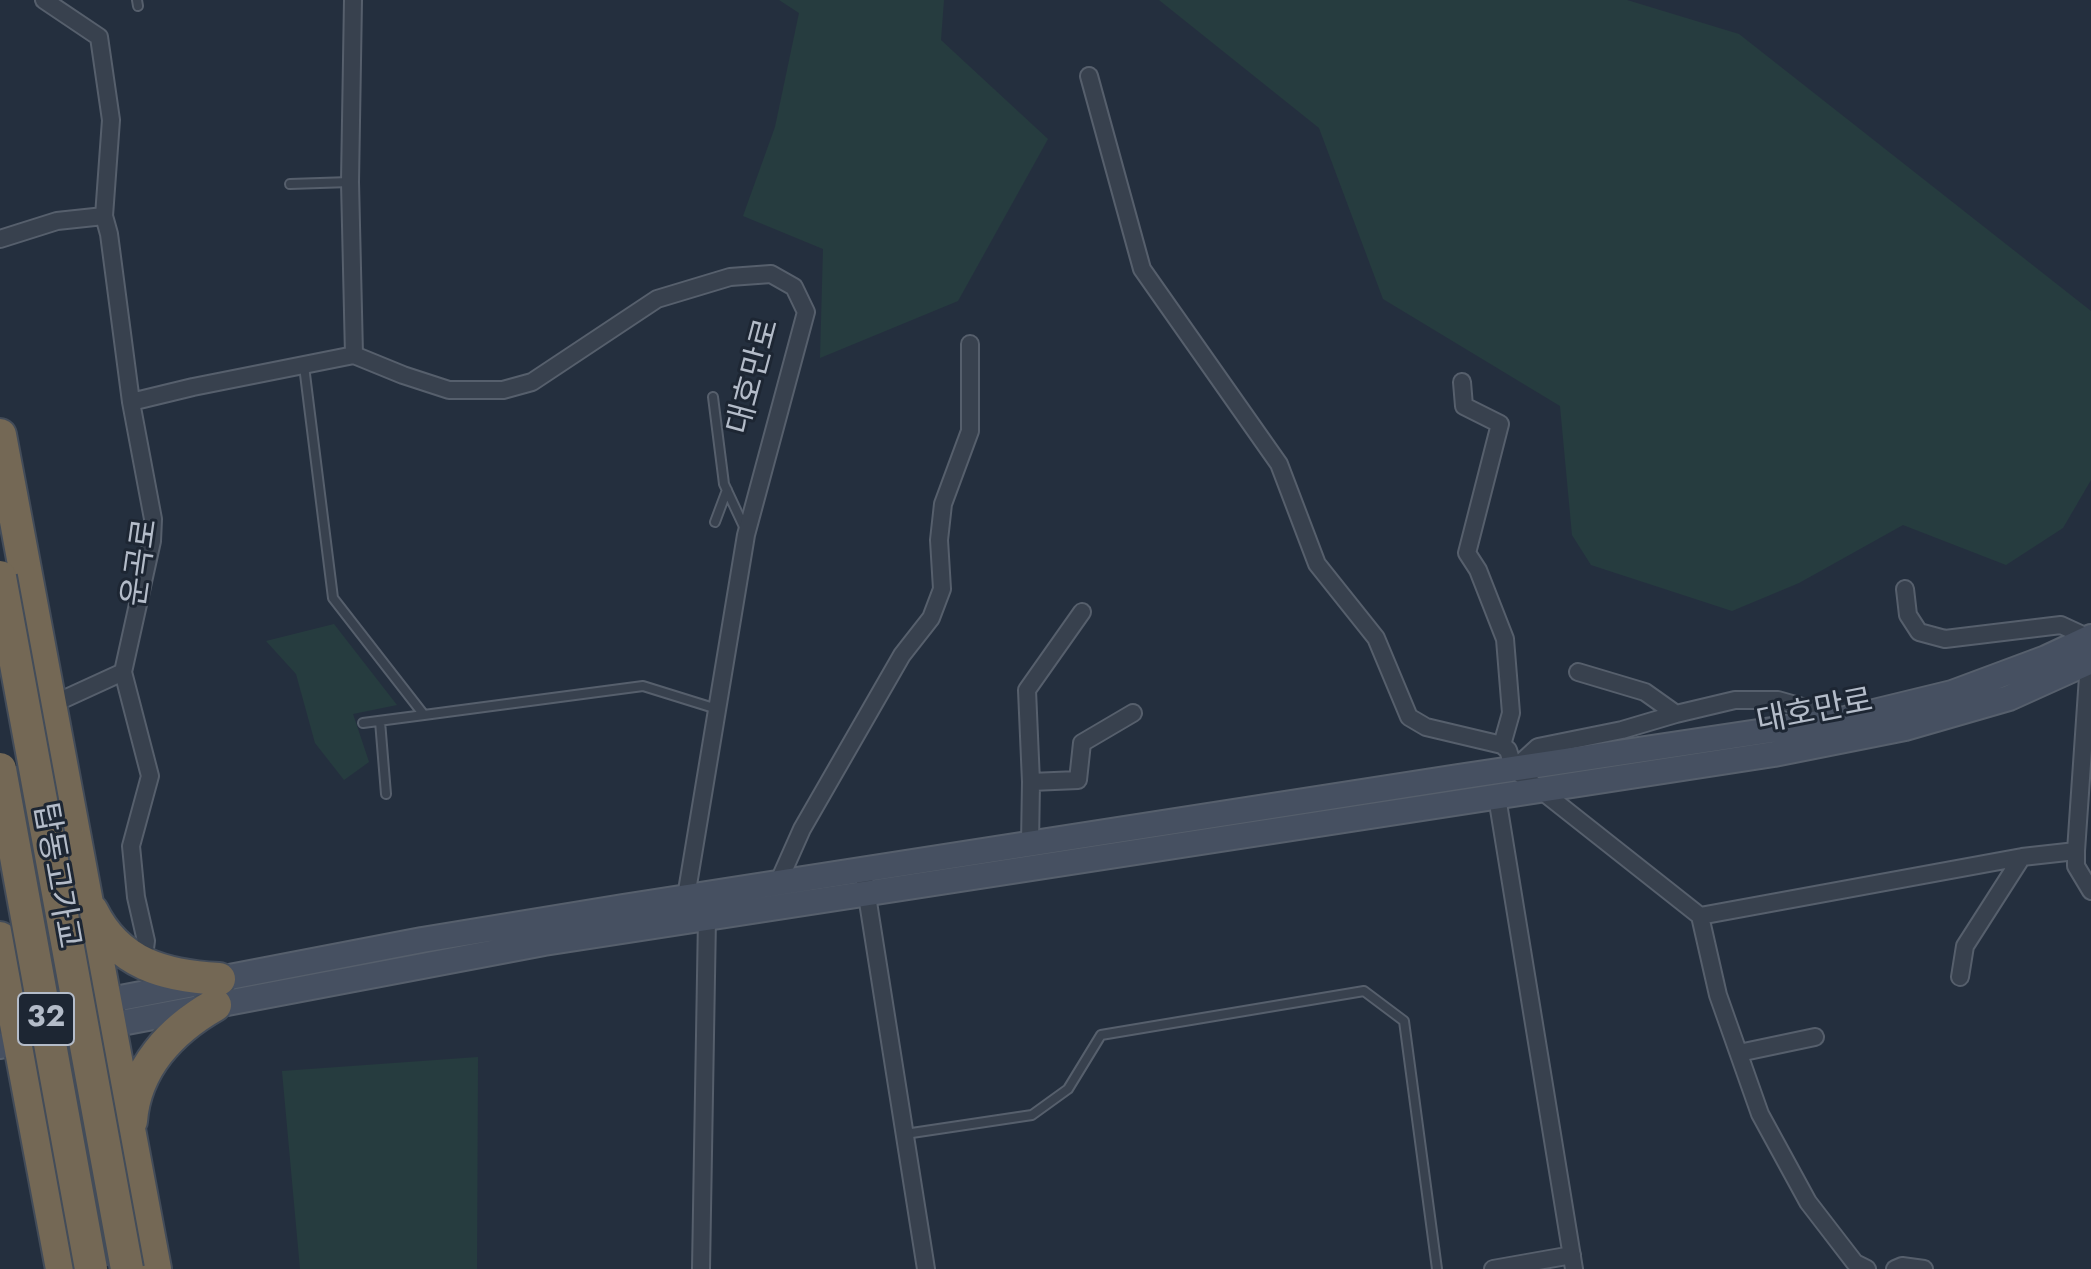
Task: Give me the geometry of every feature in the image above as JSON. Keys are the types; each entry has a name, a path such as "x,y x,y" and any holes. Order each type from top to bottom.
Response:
{"highway":[{"path":"0,435 155,1269"},
{"name":"탑동고가교","path":"0,577 127,1269"},
{"name":"탑동고가교","path":"0,769 91,1269"},
{"path":"83,884 92,912 105,934 127,955 217,992 198,1014 176,1032 148,1066 133,1107 131,1140"},
{"path":"0,938 8,1031 38,1145 62,1269"},
{"path":"0,1087 24,1115 38,1145"}],"main road":[{"name":"대호만로","path":"1508,755 1845,719 1952,693 2046,658 2090,650"},
{"name":"대호만로","path":"865,882 1497,797 1774,754 1905,728 2009,698 2090,650"},
{"path":"217,992 707,918 1030,844 1508,755"},
{"path":"8,1031 217,992 422,940 778,883 865,882"}],"street":[{"name":"운곡로","path":"44,0 99,37 111,120 104,216 131,402 153,519 152,541 123,672 150,776 131,846 136,897 146,941 143,964"},
{"path":"131,402 354,355 350,182 353,0"},
{"name":"대호만로","path":"1089,76 1142,269 1279,464 1317,564 1376,638 1409,717 1426,727 1508,755 1540,790 1700,916"},
{"path":"0,239 57,221 104,216"},
{"name":"대호만로","path":"354,355 449,390 503,390 532,382 657,299 730,277 771,274 794,287 806,312 747,533 686,897"},
{"path":"778,883 802,829 902,655 931,618 942,589 939,540 943,504 970,431 970,344"},
{"path":"1462,382 1464,406 1500,424 1467,553 1478,570 1505,639 1511,713 1508,755"},
{"path":"1905,589 1908,615 1919,632 1945,639 2061,625 2090,650 2088,726 2076,866 2091,891"},
{"path":"1030,844 1027,690 1082,612"},
{"path":"51,705 123,672"},
{"path":"1578,672 1645,692 1676,714"},
{"name":"대호만로","path":"1508,755 1622,730 1735,700 1778,700 1845,719"},
{"path":"1031,782 1078,780 1082,743 1133,713"},
{"path":"1493,1269 1573,1262 1497,797"},
{"path":"1867,1269 1855,1263 1808,1202 1760,1114 1718,995 1700,916 2022,857 2076,851"},
{"path":"1960,977 1965,946 2022,857"},
{"path":"865,882 926,1269"},
{"path":"701,1269 707,918"},
{"path":"1739,1053 1815,1037"},
{"path":"1895,1269 1902,1266 1924,1269"}],"lane":[{"path":"290,184 350,182"},
{"path":"304,366 333,598 424,715"},
{"path":"713,397 724,484 747,533"},
{"path":"715,522 727,490"},
{"path":"363,723 643,686 718,710"},
{"path":"380,721 386,794"},
{"path":"905,1134 1032,1115 1068,1089 1101,1035 1364,991 1404,1021 1437,1269"}],"green space":[{"path":"779,0 944,0 941,40 1048,139 958,301 820,358 823,249 743,216 775,127 799,13"},
{"path":"1159,0 1627,0 1739,34 2091,311 2091,480 2063,528 2006,565 1903,525 1799,583 1732,611 1591,565 1572,535 1560,406 1383,299 1319,128"},
{"path":"334,624 397,705 353,714 369,762 344,780 315,743 296,674 266,641"},
{"path":"478,1057 477,1269 300,1269 282,1071"}]}
